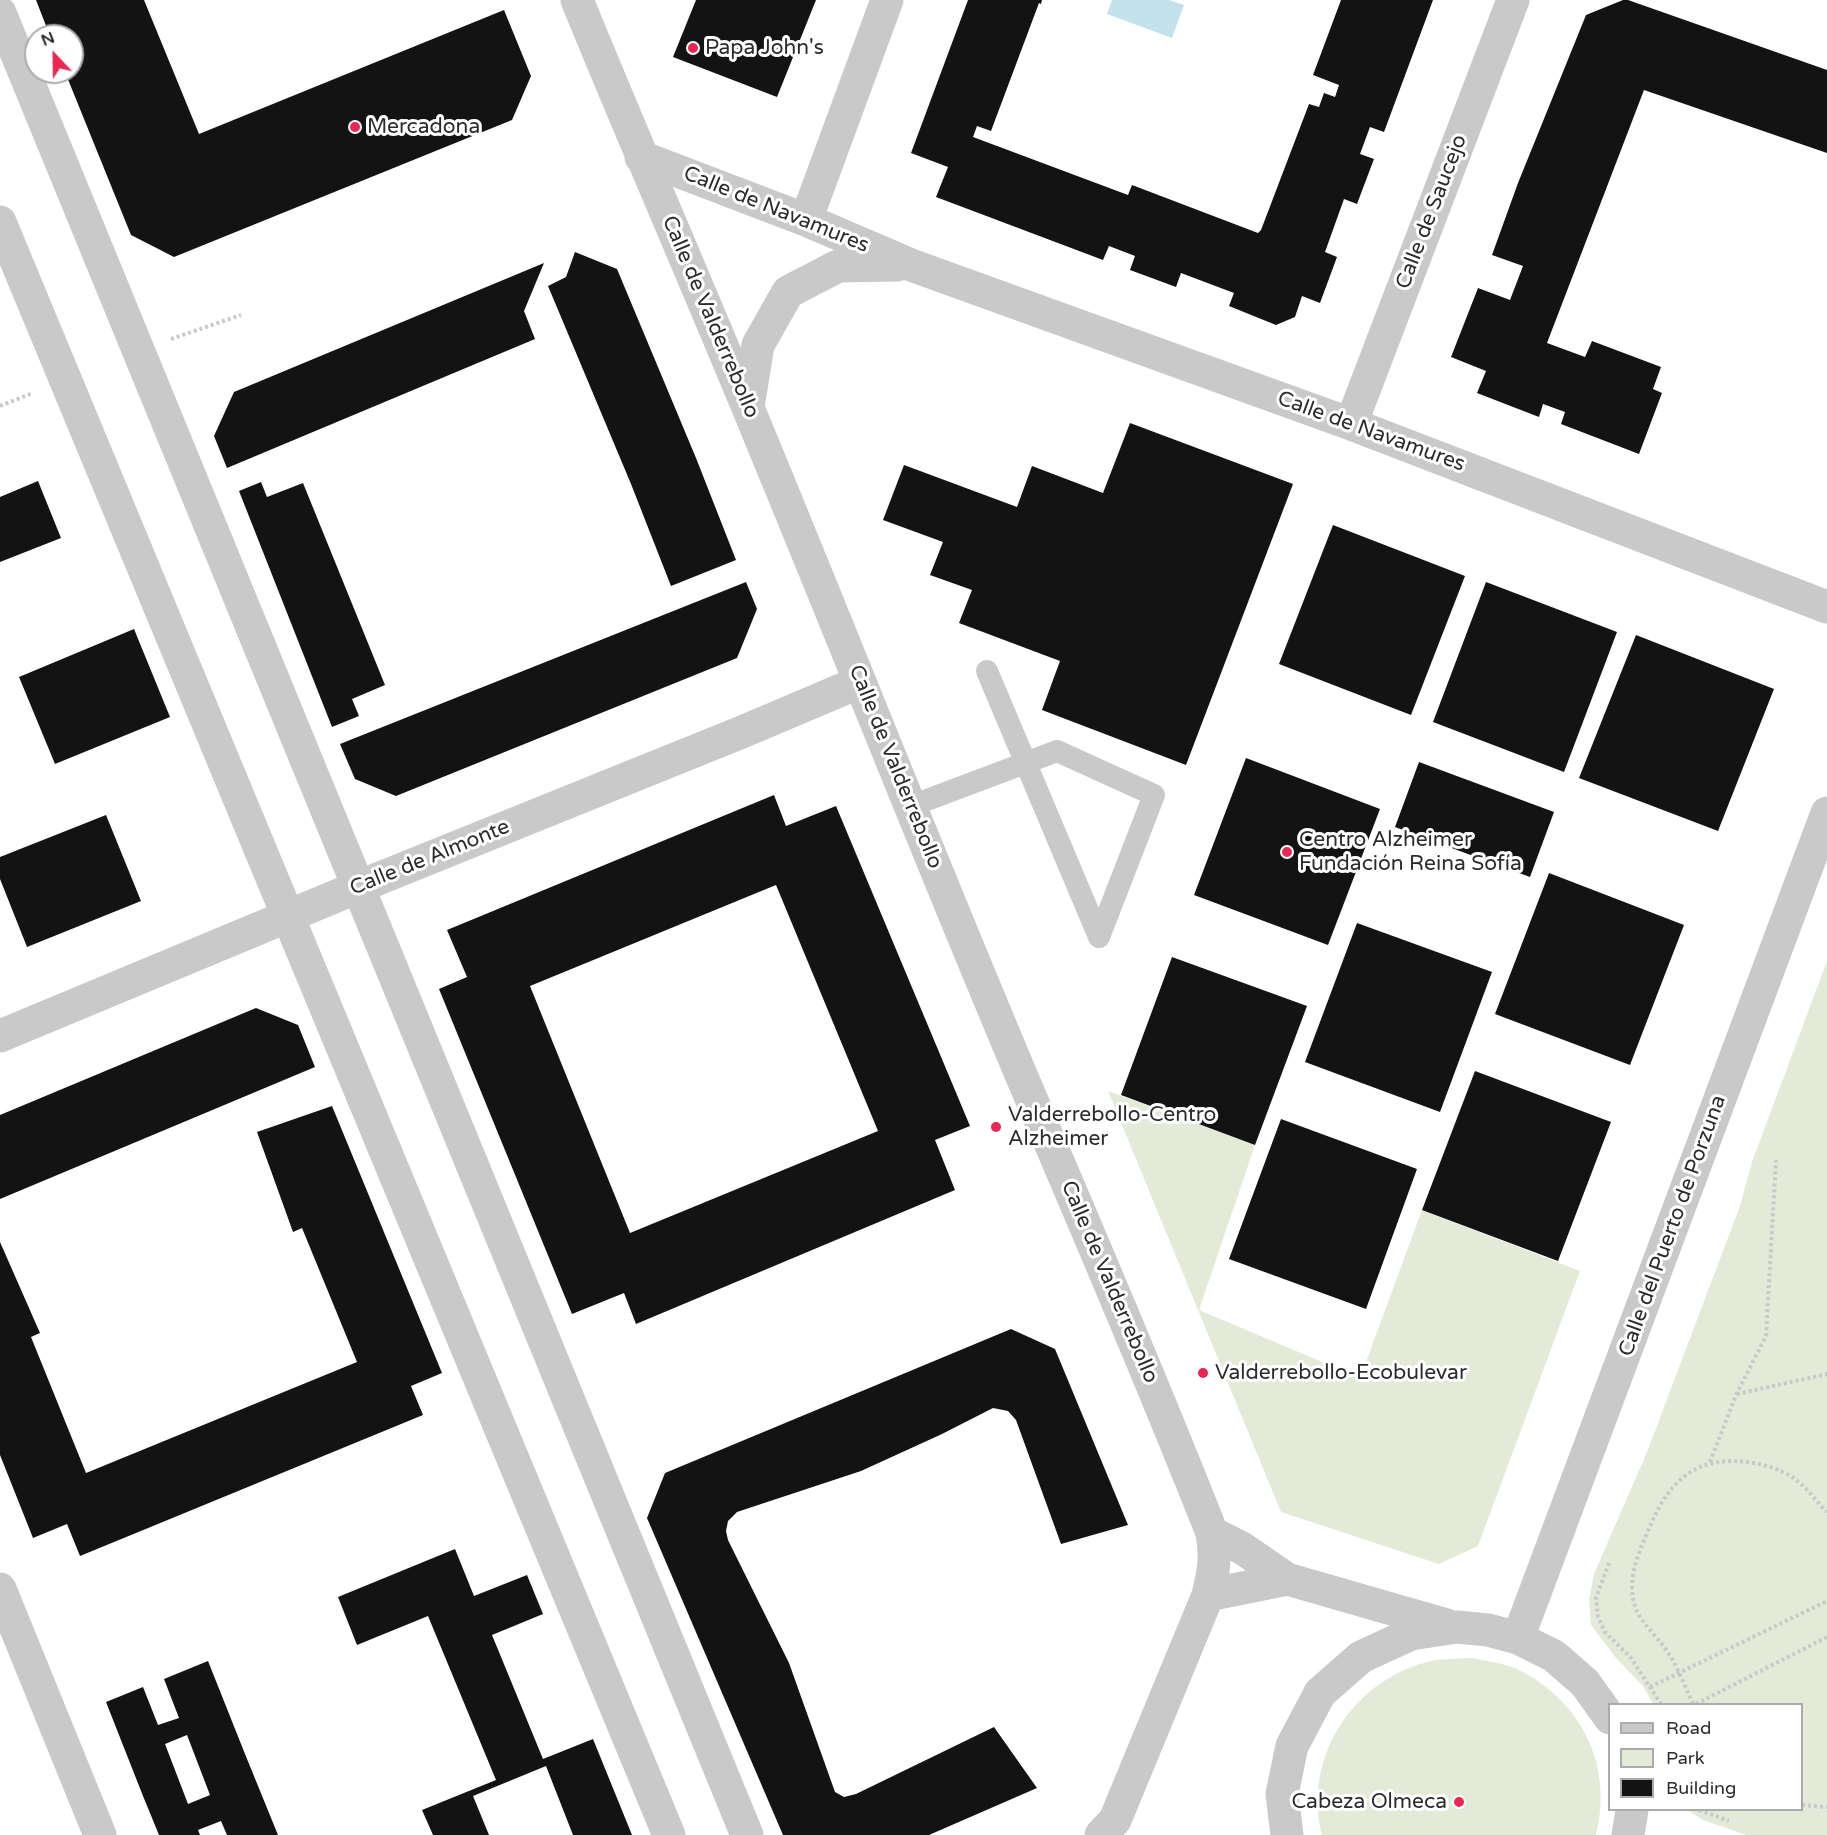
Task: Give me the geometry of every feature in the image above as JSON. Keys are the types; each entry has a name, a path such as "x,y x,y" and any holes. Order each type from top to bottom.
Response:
{"street":[{"name":"Calle de Valderrebollo","path":"577,0 641,157 748,407 1212,1533 1216,1555 1208,1595 1113,1830"},
{"path":"806,220 887,0"},
{"name":"Calle de Saucejo","path":"1352,424 1513,0"},
{"path":"0,13 747,1835"},
{"name":"Calle de Navamures","path":"641,157 806,220 911,265 1352,424 1827,607"},
{"path":"0,222 669,1835"},
{"name":"Calle de Navamures","path":"748,407 758,345 789,292 838,266 911,265"},
{"name":"Calle de Almonte","path":"0,1036 358,887 742,732 860,681"},
{"name":"Calle del Puerto de Porzuna","path":"1518,1638 1827,813"},
{"path":"1212,1533 1242,1548 1287,1579 1457,1628"},
{"path":"1208,1595 1287,1579"},
{"path":"0,1589 100,1835"},
{"path":"1287,1835 1282,1794 1292,1746 1320,1693 1361,1657 1411,1634 1457,1628 1488,1630 1518,1638 1554,1656 1585,1683 1608,1715"},
{"path":"1628,1835 1632,1811"}],"lane":[{"path":"911,806 1025,762 1057,751 1154,795 1099,937 1025,762 987,671"}],"path":[{"path":"1709,1462 1736,1395 1766,1336 1776,1160"},
{"path":"1736,1395 1827,1374"},
{"path":"1694,1703 1666,1650 1647,1629 1634,1606 1632,1584 1638,1557 1658,1508 1674,1485 1692,1472 1709,1462 1738,1460 1767,1465 1795,1479 1827,1512"},
{"path":"1609,1563 1596,1598 1598,1617 1605,1632 1631,1658 1660,1703"},
{"path":"1650,1686 1827,1601"},
{"path":"1697,1703 1827,1636"},
{"path":"1803,1805 1827,1807"},
{"path":"1704,1811 1729,1821"}],"green space":[{"path":"1827,961 1827,1835 1746,1835 1703,1820 1689,1811 1803,1811 1803,1703 1652,1703 1643,1686 1616,1658 1591,1625 1589,1599 1594,1574 1647,1452 1740,1206 1752,1162"},
{"path":"1108,1091 1255,1145 1199,1310 1360,1378 1422,1210 1580,1271 1478,1546 1439,1564 1281,1512"},
{"path":"1472,1658 1517,1669 1540,1682 1559,1698 1575,1717 1596,1760 1600,1784 1600,1809 1596,1835 1322,1835 1318,1807 1320,1779 1327,1752 1339,1727 1355,1705 1376,1687 1400,1672 1432,1661"}],"water":[{"path":"1112,0 1169,0 1184,5 1172,38 1107,14"}],"building":[{"name":"Mercadona","path":"36,0 144,0 199,134 504,10 531,76 512,120 174,257 131,235 70,84 84,84 84,24 45,24"},
{"path":"696,0 816,0 777,97 673,57"},
{"path":"968,0 1042,0 991,131 977,126 973,137 1128,195 1132,185 1258,233 1309,104 1319,107 1324,93 1335,97 1339,85 1313,75 1341,0 1433,0 1384,132 1370,127 1360,154 1374,159 1357,204 1344,199 1325,252 1337,257 1320,303 1302,296 1295,317 1276,325 1229,306 1234,293 1181,273 1176,287 1130,270 1135,256 1109,246 1103,260 936,197 948,167 911,153"},
{"path":"1623,0 1827,70 1827,153 1644,90 1547,343 1585,357 1592,341 1661,367 1653,389 1662,393 1639,454 1561,424 1565,412 1543,404 1539,417 1477,393 1486,371 1451,357 1478,288 1510,300 1523,266 1492,255 1518,183 1586,15"},
{"path":"575,252 617,269 736,560 671,586 548,286 566,277"},
{"path":"544,263 524,311 535,339 227,468 214,436 234,392"},
{"path":"1130,423 1293,484 1186,765 1042,710 1060,661 959,623 972,590 930,575 943,542 883,520 904,465 1017,507 1032,466 1103,493"},
{"path":"38,481 61,538 0,562 0,497"},
{"path":"261,482 267,497 303,483 385,685 352,699 359,716 332,727 239,491"},
{"path":"1333,525 1465,576 1411,715 1279,664"},
{"path":"746,582 757,609 737,658 396,796 355,779 340,744"},
{"path":"1486,582 1617,632 1564,772 1433,722"},
{"path":"134,629 170,717 55,764 19,677"},
{"path":"1636,635 1774,689 1718,831 1579,778"},
{"name":"Centro Alzheimer Fundación Reina Sofía","path":"1246,758 1380,809 1328,945 1194,895"},
{"path":"1419,762 1554,812 1530,877 1395,827"},
{"path":"774,795 786,826 836,806 970,1126 935,1140 955,1190 636,1324 624,1293 572,1314 439,989 467,977 447,930","holes":["776,885 878,1131 630,1233 530,986"]},
{"path":"106,815 141,901 27,947 0,879 0,857"},
{"path":"1549,873 1684,925 1630,1065 1495,1014"},
{"path":"1357,923 1492,972 1440,1112 1305,1062"},
{"path":"1172,957 1307,1006 1255,1145 1121,1095"},
{"path":"256,1008 298,1025 315,1067 0,1199 0,1115"},
{"path":"1475,1071 1611,1122 1558,1261 1422,1210"},
{"path":"332,1106 442,1373 411,1386 423,1415 80,1556 67,1524 33,1538 0,1455 0,1242 40,1333 31,1337 86,1473 357,1362 302,1228 293,1232 257,1132"},
{"path":"1281,1119 1417,1169 1366,1309 1229,1259"},
{"path":"1011,1329 1055,1349 1128,1525 1061,1544 1016,1420 1008,1411 993,1408 861,1471 737,1512 728,1521 726,1531 728,1540 789,1663 835,1792 844,1797 856,1794 994,1727 1037,1788 929,1835 783,1835 647,1518 665,1473"},
{"path":"455,1549 474,1596 527,1575 543,1614 492,1635 543,1759 593,1739 632,1835 573,1835 546,1766 473,1796 489,1835 433,1835 422,1810 496,1780 428,1616 357,1645 338,1597"},
{"path":"208,1661 278,1835 227,1835 221,1821 198,1830 200,1835 159,1835 106,1702 143,1687 158,1725 179,1718 164,1679","holes":["187,1735 210,1795 188,1804 165,1744"]}],"place":[{"name":"Papa John's","path":"693,48"},
{"name":"Mercadona","path":"355,127"},
{"name":"Centro Alzheimer Fundación Reina Sofía","path":"1287,852"},
{"name":"Valderrebollo-Centro Alzheimer","path":"996,1127"},
{"name":"Valderrebollo-Ecobulevar","path":"1203,1373"},
{"name":"Cabeza Olmeca","path":"1459,1802"}]}
